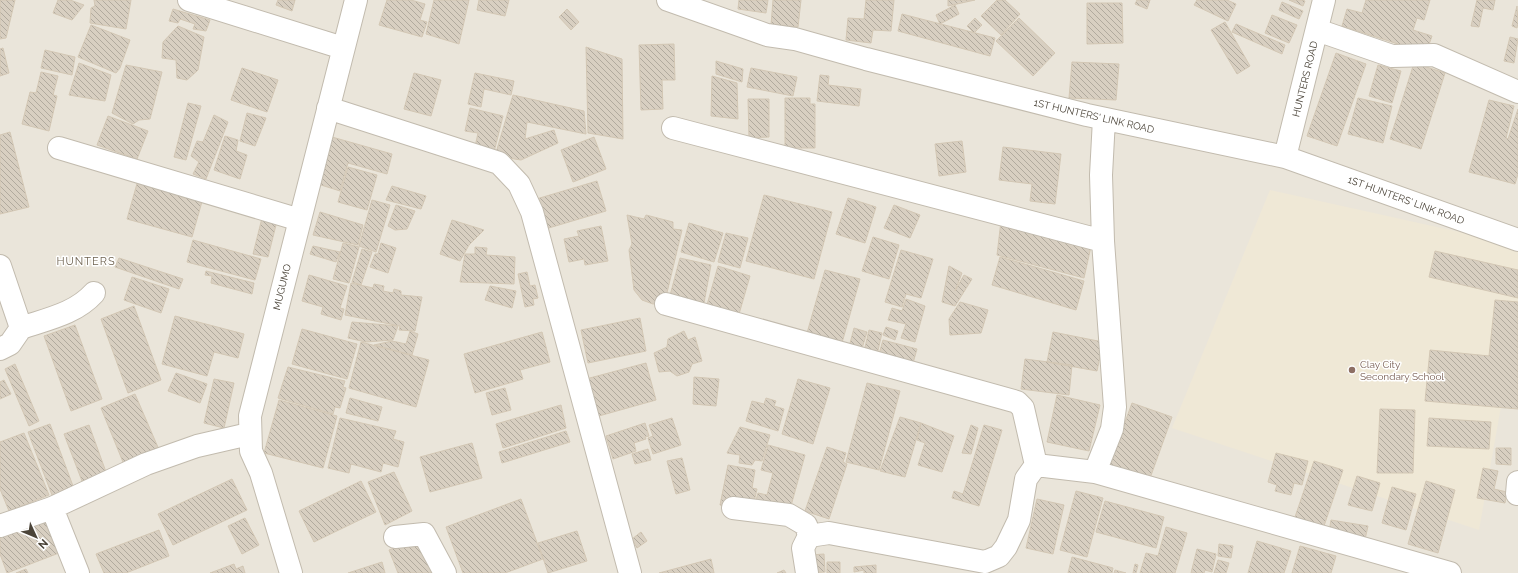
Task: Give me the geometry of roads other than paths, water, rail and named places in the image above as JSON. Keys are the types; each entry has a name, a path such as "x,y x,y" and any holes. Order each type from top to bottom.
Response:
{"street":[{"path":"189,0 343,48"},
{"name":"MUGUMO","path":"291,573 261,472 251,451 249,434 250,416 356,0"},
{"name":"1ST HUNTERS' LINK ROAD","path":"668,0 767,35 795,39 866,59 1104,119 1284,157 1518,240"},
{"name":"HUNTERS ROAD","path":"1284,157 1324,0"},
{"path":"1317,30 1392,56 1434,55 1518,92"},
{"path":"328,108 499,163 519,184 532,212 630,573"},
{"path":"1095,472 1112,429 1115,407 1103,241 1101,175 1104,119"},
{"path":"673,128 1103,241"},
{"path":"59,148 300,220"},
{"path":"0,266 21,328"},
{"path":"0,348 10,344 21,328 76,309 85,303 94,293"},
{"path":"666,304 1017,402 1023,408 1036,464 1026,479 1018,520 1001,564 829,532 809,536"},
{"path":"0,526 52,508 146,464 197,446 249,434"},
{"path":"1036,464 1095,472 1450,573"},
{"path":"52,508 78,573"},
{"path":"733,508 789,515 806,525 809,536 803,548 807,573"},
{"path":"395,537 424,534 439,559 445,573"}],"place":[{"name":"Clay City Secondary School","path":"1352,370"}],"district":[{"name":"HUNTERS","path":"86,261"}]}
